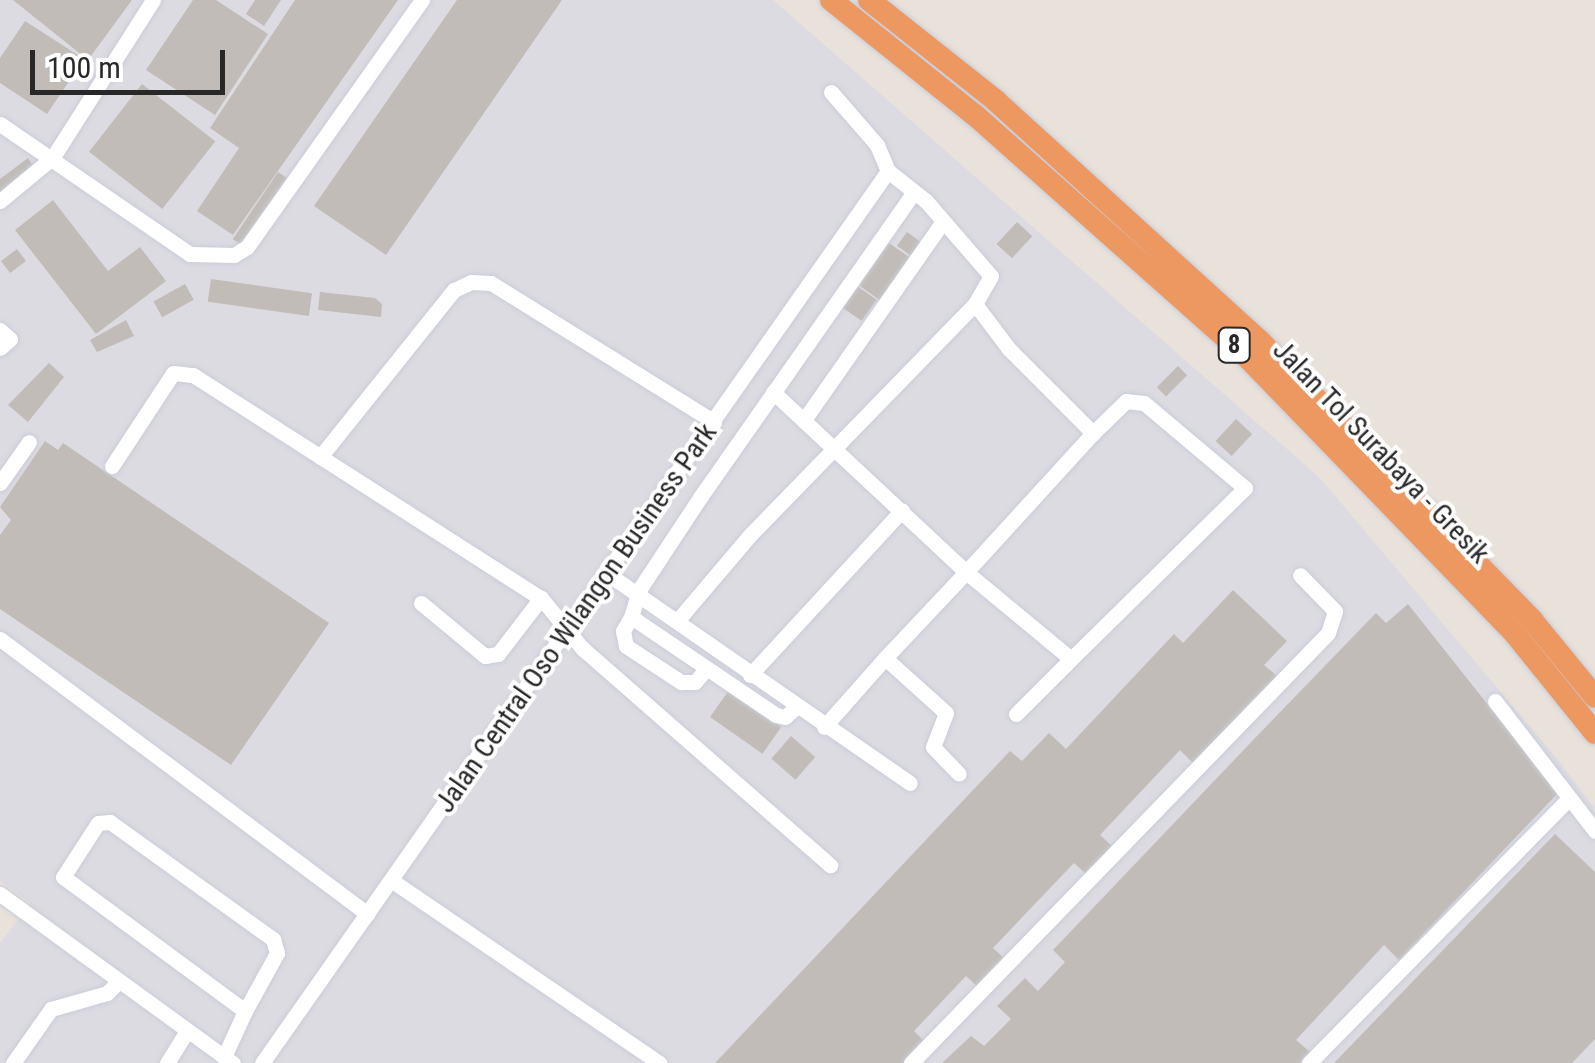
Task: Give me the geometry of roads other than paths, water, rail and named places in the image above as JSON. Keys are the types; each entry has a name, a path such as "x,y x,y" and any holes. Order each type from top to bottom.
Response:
{"highway":[{"name":"Jalan Tol Surabaya - Gresik","path":"830,0 976,116 1242,352 1515,634 1595,733"},
{"name":"Jalan Tol Surabaya - Gresik","path":"869,0 994,100 1260,340 1532,620 1595,698"}],"lane":[{"path":"0,202 53,157 153,0"},
{"path":"0,124 190,254 234,255 246,247 422,0"},
{"path":"677,621 834,448 975,304 991,276 914,192 888,172 877,146 831,92"},
{"name":"Jalan Central Oso Wilangon Business Park","path":"262,1063 888,172"},
{"path":"706,669 695,682 681,682 626,646 623,631 640,590 914,192"},
{"path":"806,417 942,223"},
{"path":"320,457 454,290 472,282 491,283 714,422"},
{"path":"975,304 1093,433"},
{"path":"0,330 10,339 0,348"},
{"path":"112,466 172,373 181,370 540,598 566,631 830,864"},
{"path":"773,392 806,417 966,572 1070,659"},
{"path":"824,727 1093,433 1126,401 1144,403 1245,488 1016,714"},
{"path":"0,483 29,442"},
{"path":"750,675 902,510"},
{"path":"608,574 640,590 795,708 910,782"},
{"path":"912,1063 1328,633 1335,611 1300,575"},
{"path":"421,602 485,656 498,654 540,598"},
{"path":"631,617 776,715 784,717 795,708"},
{"path":"0,639 368,914"},
{"path":"884,658 946,713 933,747 960,774"},
{"path":"1495,700 1595,831"},
{"path":"1309,1063 1568,798"},
{"path":"1,897 229,1060 245,1011 277,953 273,939 110,822 98,823 63,876 245,1011"},
{"path":"392,880 658,1063"},
{"path":"13,1063 51,1009 107,993 120,981"},
{"path":"166,1063 187,1031"}]}
